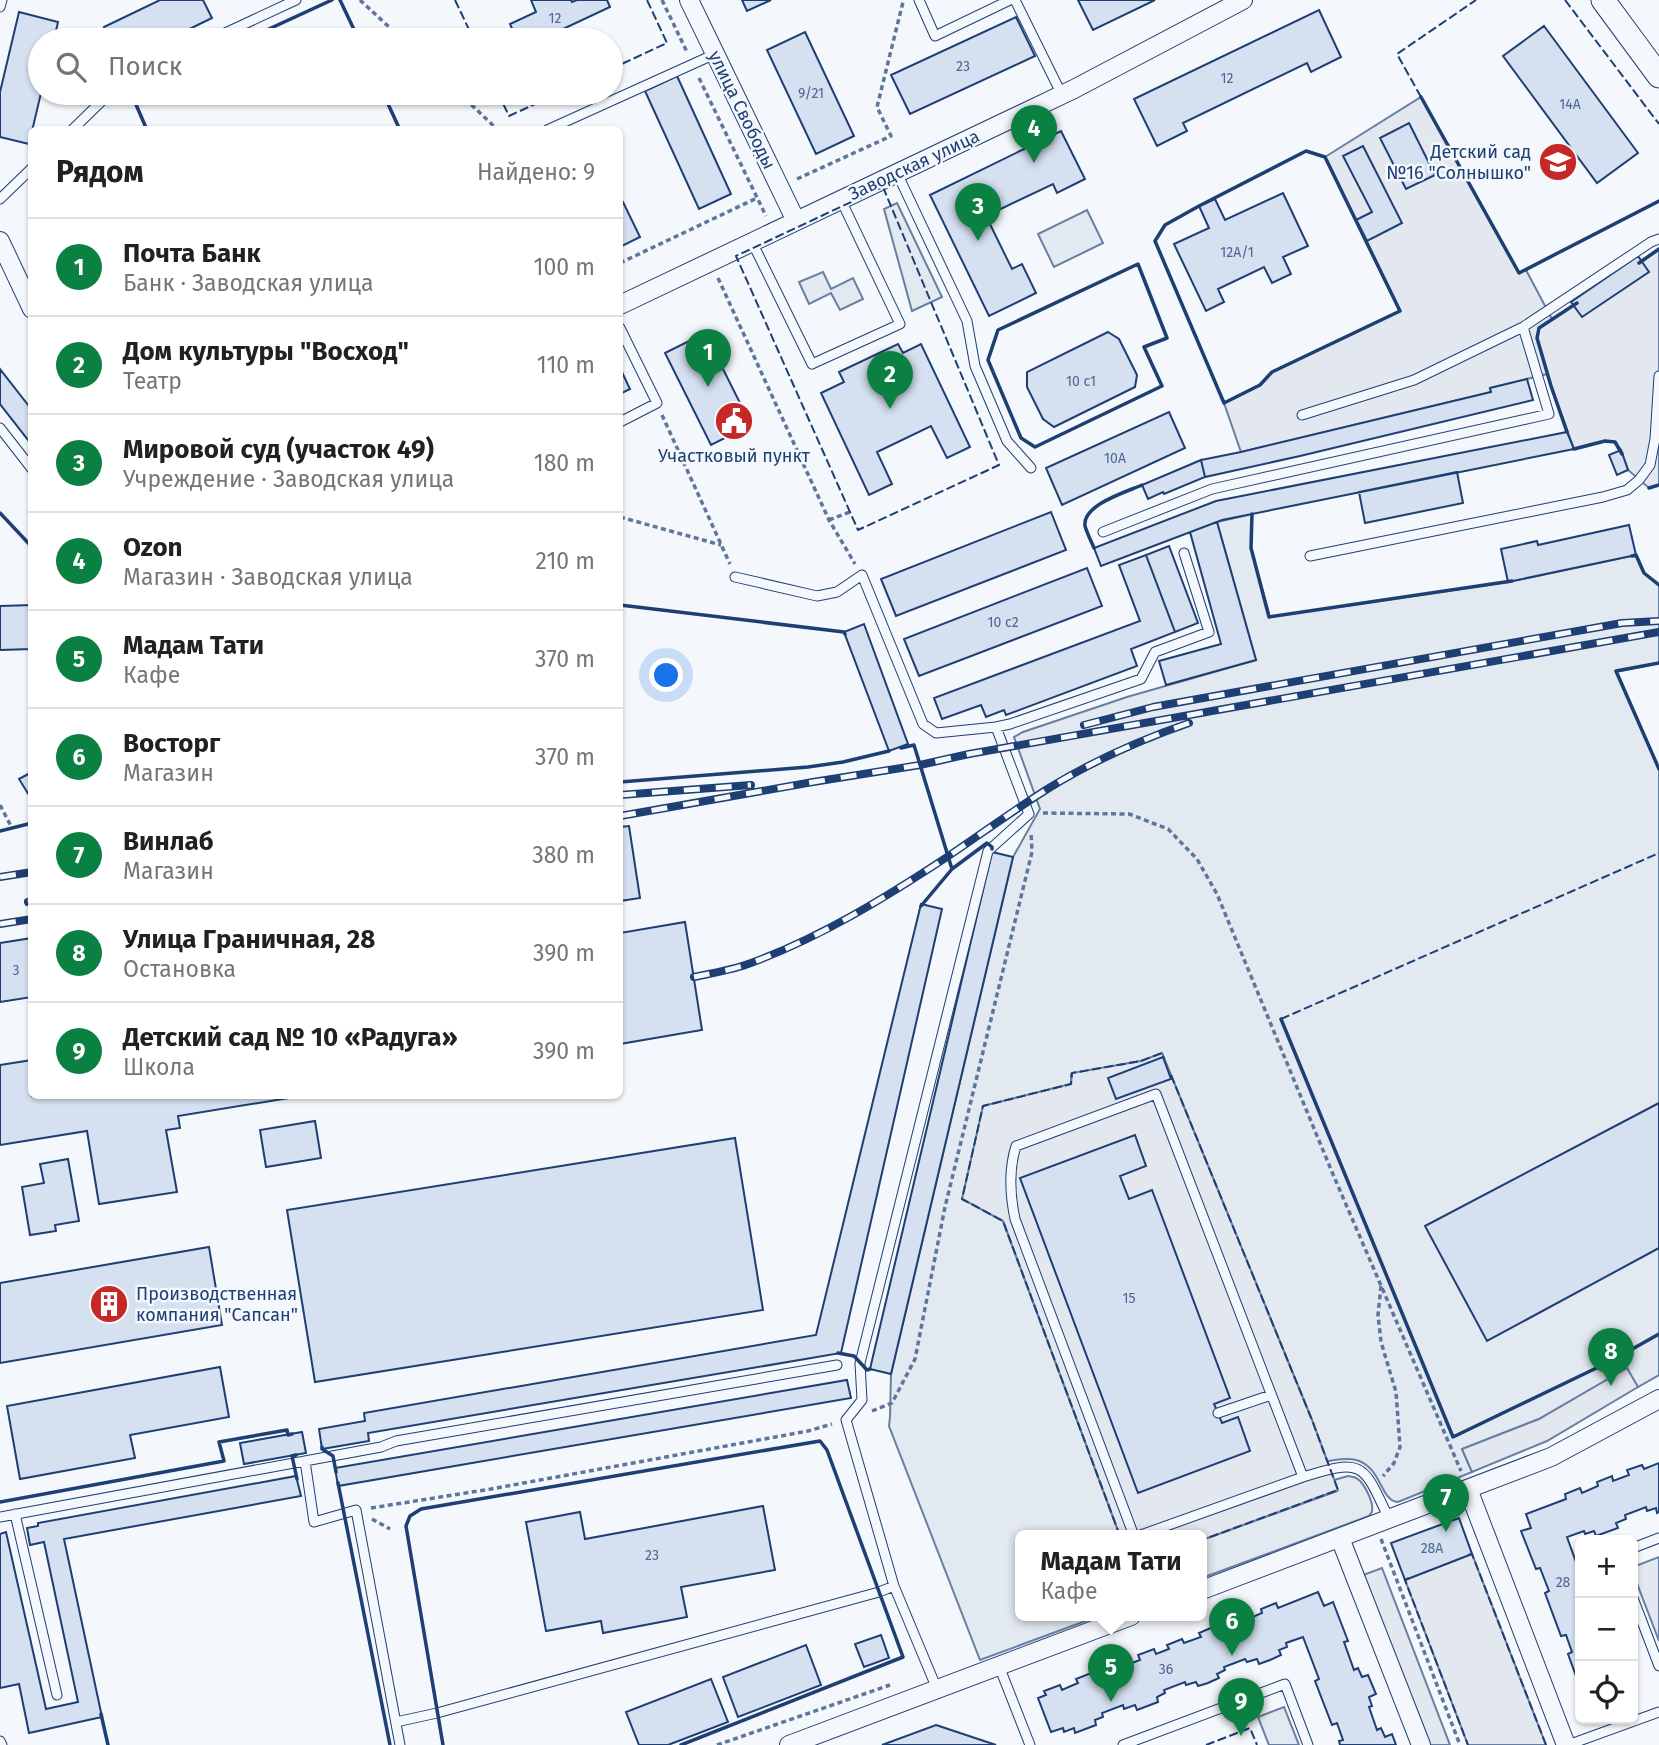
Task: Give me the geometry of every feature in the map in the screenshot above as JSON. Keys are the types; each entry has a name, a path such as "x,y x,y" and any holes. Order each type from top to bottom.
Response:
{"street":[{"name":"улица Свободы","path":"689,0 796,221"},
{"name":"Заводская улица","path":"623,304 1062,95 1243,0"},
{"path":"1603,0 1659,76"},
{"path":"0,241 28,300"},
{"path":"1207,1588 1551,1457 1659,1399"},
{"path":"1468,1489 1567,1745"},
{"path":"1340,1538 1421,1745"},
{"path":"789,1745 1119,1621"}],"lane":[{"path":"0,7 2,0"},
{"path":"235,28 296,0"},
{"path":"919,0 935,36 1010,0"},
{"path":"1015,0 1062,95"},
{"path":"623,96 715,54"},
{"path":"76,126 98,105"},
{"path":"556,126 602,105"},
{"path":"0,198 28,172"},
{"path":"897,173 967,321 975,366 1007,440 1031,468"},
{"path":"752,242 812,364 900,324 841,200"},
{"path":"1301,415 1413,380 1523,327 1659,239"},
{"path":"1103,532 1212,489 1549,414 1523,327"},
{"path":"623,334 657,403 623,420"},
{"path":"1310,556 1627,490 1650,465 1655,439 1659,376"},
{"path":"0,428 28,464"},
{"path":"735,577 817,596 838,592 862,575 923,724 936,733 1010,724 1141,679 1155,652 1209,632 1184,553"},
{"path":"937,1689 894,1586 846,1420 862,1400 862,1352 988,851 1029,814 996,727"},
{"path":"1134,1530 1015,1219 1010,1195 1012,1160 1016,1146 1156,1094 1303,1478"},
{"path":"0,1517 381,1447 396,1441 837,1365"},
{"path":"1218,1413 1271,1395"},
{"path":"305,1461 314,1522 356,1510 400,1745"},
{"path":"1153,1530 1330,1469 1346,1466 1365,1473 1372,1482 1382,1522"},
{"path":"15,1514 57,1695"},
{"path":"1638,1546 1659,1538"},
{"path":"396,1722 826,1607 894,1586"},
{"path":"1638,1611 1659,1666"},
{"path":"999,1666 1030,1745"},
{"path":"1123,1745 1285,1684 1308,1745"},
{"path":"1567,1745 1659,1712"}],"path":[{"path":"360,0 390,28"},
{"path":"623,262 757,198 662,0"},
{"path":"797,179 891,136 877,107 904,0"},
{"path":"472,105 494,126"},
{"path":"710,262 829,520 862,575"},
{"path":"657,403 735,577"},
{"path":"829,520 850,512"},
{"path":"623,518 721,545"},
{"path":"0,805 12,828"},
{"path":"356,1510 491,1489 808,1431 892,1403 915,1359 945,1207 1032,852 1029,814 1060,813 1129,814 1168,829 1197,859 1217,894 1468,1489"},
{"path":"1372,1482 1384,1476 1401,1447 1396,1392 1381,1342 1378,1315 1381,1285"},
{"path":"356,1510 390,1529"},
{"path":"1382,1522 1460,1745"},
{"path":"717,1745 895,1683"}],"shaded area":[{"path":"1421,97 1519,273 1526,270 1552,319 1659,249 1659,485 1649,488 1628,470 1615,442 1605,441 1574,449 1547,374 1490,388 1491,392 1241,452 1224,403 1260,385 1272,372 1400,311 1325,157"},
{"path":"897,203 942,297 912,311 884,209"},
{"path":"1087,210 1103,243 1054,267 1038,234"},
{"path":"823,272 831,289 853,278 863,299 840,310 831,293 809,304 799,282"},
{"path":"1252,514 1251,548 1270,617 1508,582 1636,555 1644,573 1659,585 1659,663 1616,672 1659,769 1659,1375 1638,1387 1626,1369 1539,1419 1462,1449 1472,1472 1398,1502 1392,1500 1365,1464 1349,1459 1327,1461 1162,1054 1141,1061 1071,1074 1071,1084 983,1106 1003,1221 1118,1530 1015,1530 1015,1621 1085,1621 980,1660 889,1426 891,1374 1013,857 1040,809 1014,737 1127,697 1256,660 1217,522"},
{"path":"1162,1053 1338,1490 1207,1538 1207,1530 1118,1530 1003,1221 962,1199 983,1106 1071,1084 1072,1073 1141,1061"},
{"path":"1627,1368 1638,1387 1547,1441 1472,1472 1462,1449 1539,1419"},
{"path":"1348,1476 1355,1477 1362,1483 1372,1508 1369,1516 1207,1576 1207,1538 1337,1491 1334,1480"},
{"path":"1472,1554 1546,1745 1468,1745 1405,1580"},
{"path":"1659,1557 1659,1641 1638,1586 1638,1565"},
{"path":"1382,1568 1450,1745 1428,1745 1363,1575"},
{"path":"1284,1707 1299,1745 1269,1745 1258,1717"}],"building":[{"path":"160,0 203,0 212,18 192,28 104,27"},
{"path":"531,0 607,0 610,7 565,28 512,28 510,24 536,12"},
{"path":"742,0 771,0 747,11"},
{"path":"1078,0 1155,0 1093,30"},
{"path":"1319,10 1341,57 1311,72 1307,63 1183,123 1187,131 1157,146 1134,99"},
{"path":"19,12 58,22 57,28 28,28 28,105 38,105 33,126 28,126 28,144 0,137 0,92"},
{"path":"1016,17 1035,56 910,114 891,75"},
{"path":"1544,26 1638,153 1597,183 1503,56"},
{"path":"805,32 854,136 816,154 767,50"},
{"path":"677,76 731,194 699,209 645,91"},
{"path":"1409,123 1435,175 1406,189 1380,138"},
{"path":"1061,131 1085,179 1057,193 1053,184 986,216 1012,269 1022,264 1036,293 989,316 930,195"},
{"path":"1363,146 1402,223 1367,241 1356,220 1372,212 1343,156"},
{"path":"1283,193 1308,246 1283,257 1291,274 1272,283 1264,267 1218,289 1224,302 1206,311 1174,244 1209,228 1199,206 1215,199 1225,220"},
{"path":"623,202 640,237 623,246"},
{"path":"1638,256 1649,272 1582,317 1571,302"},
{"path":"1108,332 1119,339 1137,375 1135,387 1054,427 1043,419 1027,387 1027,372"},
{"path":"705,333 751,425 711,445 665,353"},
{"path":"898,344 903,353 921,344 970,447 947,458 931,426 877,452 892,484 869,495 821,393 844,382 839,372"},
{"path":"0,369 28,405 28,440 0,404"},
{"path":"623,374 630,389 623,392"},
{"path":"1527,379 1533,400 1205,477 1201,460 1491,392 1490,388"},
{"path":"1169,412 1185,448 1062,505 1046,468"},
{"path":"1567,432 1574,449 1222,520 1101,566 1094,548 1216,501"},
{"path":"1621,450 1628,470 1617,475 1609,455"},
{"path":"1201,460 1205,477 1148,499 1142,485"},
{"path":"1457,472 1463,503 1365,523 1359,492"},
{"path":"1051,512 1066,550 896,616 881,579"},
{"path":"1217,522 1256,660 1166,685 1159,661 1221,644 1190,532"},
{"path":"1629,525 1636,555 1508,582 1501,549 1537,541 1538,545"},
{"path":"1169,546 1198,623 1175,632 1146,555"},
{"path":"1146,555 1175,632 1131,649 1137,666 1006,715 1004,710 986,717 981,705 942,719 934,698 1140,621 1119,565"},
{"path":"1087,568 1102,606 919,676 904,639"},
{"path":"28,605 28,649 0,650 0,606"},
{"path":"864,624 908,744 889,751 844,632"},
{"path":"28,774 28,794 19,779"},
{"path":"629,826 640,898 623,901 623,827"},
{"path":"992,852 1013,857 891,1374 870,1369"},
{"path":"921,904 942,909 841,1353 368,1433 369,1441 322,1449 319,1429 365,1421 364,1413 816,1335"},
{"path":"685,922 702,1030 623,1043 623,932"},
{"path":"28,939 28,998 0,1002 0,943"},
{"path":"1163,1057 1171,1079 1116,1099 1108,1078"},
{"path":"28,1061 28,1099 283,1099 178,1116 180,1128 166,1130 177,1192 99,1204 87,1131 0,1145 0,1065"},
{"path":"1659,1103 1659,1248 1487,1341 1425,1226"},
{"path":"315,1121 321,1158 266,1167 260,1130"},
{"path":"1135,1135 1146,1166 1120,1176 1129,1199 1152,1190 1230,1398 1214,1404 1222,1423 1238,1417 1250,1451 1138,1493 1020,1178"},
{"path":"735,1138 763,1310 315,1382 287,1210"},
{"path":"68,1159 79,1221 55,1225 56,1231 30,1235 22,1187 44,1183 40,1164"},
{"name":"Производственная компания \"Сапсан\"","path":"209,1247 222,1325 0,1363 0,1283"},
{"path":"220,1367 229,1417 130,1435 135,1458 20,1479 7,1406"},
{"path":"847,1380 851,1398 338,1486 335,1468"},
{"path":"302,1432 306,1453 244,1464 240,1443"},
{"path":"1659,1463 1659,1512 1657,1513 1656,1508 1647,1511 1646,1507 1625,1515 1626,1519 1616,1523 1618,1528 1599,1535 1594,1531 1585,1534 1584,1531 1567,1537 1575,1559 1575,1673 1568,1654 1572,1652 1566,1635 1561,1636 1545,1593 1549,1591 1540,1568 1536,1569 1521,1531 1531,1528 1526,1514 1566,1499 1565,1494 1580,1488 1582,1493 1598,1486 1597,1482 1612,1476 1613,1481 1629,1475 1627,1470 1642,1465 1644,1469"},
{"path":"296,1476 301,1496 64,1539 102,1717 29,1733 19,1684 0,1688 0,1534 6,1532 46,1709 78,1702 44,1542 30,1545 27,1528 38,1526 38,1523"},
{"path":"763,1506 775,1570 681,1587 687,1617 603,1633 601,1621 546,1631 526,1522 580,1512 585,1539"},
{"path":"1459,1518 1472,1554 1405,1580 1391,1543"},
{"path":"1318,1592 1324,1606 1333,1602 1348,1641 1344,1642 1354,1670 1358,1668 1362,1677 1368,1675 1376,1694 1369,1697 1372,1706 1369,1707 1377,1730 1381,1728 1385,1737 1392,1734 1396,1745 1340,1745 1339,1741 1343,1740 1337,1723 1332,1725 1315,1681 1319,1679 1303,1637 1286,1643 1287,1647 1279,1650 1281,1655 1270,1660 1259,1664 1257,1659 1247,1662 1245,1659 1224,1667 1225,1670 1217,1674 1219,1678 1208,1683 1198,1686 1196,1682 1186,1685 1185,1682 1164,1690 1165,1693 1157,1697 1158,1702 1137,1710 1135,1705 1124,1709 1123,1705 1102,1713 1103,1717 1095,1720 1096,1725 1075,1733 1074,1728 1064,1732 1063,1728 1051,1732 1038,1698 1046,1695 1044,1691 1060,1685 1062,1690 1078,1683 1076,1679 1091,1673 1093,1678 1108,1672 1107,1667 1122,1662 1124,1666 1140,1660 1138,1655 1154,1649 1156,1654 1169,1649 1167,1645 1182,1639 1184,1643 1201,1637 1199,1633 1213,1627 1215,1631 1231,1625 1229,1621 1244,1615 1246,1620 1262,1613 1261,1609 1276,1603 1278,1608"},
{"path":"881,1635 889,1658 864,1667 855,1644"},
{"path":"806,1645 821,1685 738,1717 723,1677"},
{"path":"711,1679 728,1722 668,1745 639,1745 626,1712"},
{"path":"936,1725 996,1745 882,1745"}],"railway":[{"path":"1084,725 1153,707 1622,623 1659,621"},
{"path":"623,815 1659,632"},
{"path":"694,977 751,963 827,929 900,887 1066,778 1117,752 1189,723"},
{"path":"623,795 751,785"},
{"path":"0,877 28,873"},
{"path":"0,924 28,920"}],"fence":[{"path":"455,0 468,28"},
{"path":"623,63 667,43 647,0"},
{"path":"1421,97 1397,54 1476,0"},
{"path":"1565,0 1659,124"},
{"path":"504,105 509,116 533,105"},
{"path":"883,187 999,465 858,530 736,256 883,187"},
{"path":"1281,1019 1659,853"},
{"path":"1118,1530 1003,1221 962,1199 983,1106 1071,1084 1072,1073 1141,1061 1162,1053 1164,1059"},
{"path":"1171,1075 1338,1490 1207,1538"},
{"path":"1468,1555 1472,1554 1546,1745"},
{"path":"1409,1578 1405,1580 1468,1745"},
{"path":"1206,1745 1250,1728 1257,1745"}],"wall":[{"path":"271,28 332,0"},
{"path":"340,0 353,28"},
{"path":"1421,97 1519,273 1659,201"},
{"path":"136,105 145,126"},
{"path":"389,105 398,126"},
{"path":"1306,151 1325,157 1400,311 1272,372 1260,385 1224,403 1155,241 1165,225 1306,151"},
{"path":"1639,263 1659,249"},
{"path":"1138,264 1167,338 1144,347 1162,386 1035,447 1021,438 988,360 998,330 1138,264"},
{"path":"1567,432 1537,338 1539,328 1577,303"},
{"path":"1574,449 1605,441 1615,442 1622,454"},
{"path":"1094,548 1085,526 1090,512 1106,500 1142,485"},
{"path":"1649,488 1659,485"},
{"path":"0,513 28,543"},
{"path":"1252,514 1251,548 1269,617 1512,581"},
{"path":"1632,556 1636,555 1644,573 1659,585"},
{"path":"623,605 845,634"},
{"path":"1659,663 1616,671 1659,769"},
{"path":"901,748 914,745 952,869"},
{"path":"623,782 808,767 889,751"},
{"path":"0,831 28,824"},
{"path":"921,906 952,869 987,843 992,849"},
{"path":"1281,1019 1453,1437 1611,1361 1659,1334"},
{"path":"838,1353 854,1356 867,1370 870,1369"},
{"path":"0,1502 224,1461 219,1442 287,1430 288,1435 292,1434"},
{"path":"443,1745 406,1526 410,1516 421,1509 820,1441 827,1450 903,1657 681,1745"},
{"path":"322,1447 333,1456 336,1472"},
{"path":"296,1455 292,1456 297,1479"},
{"path":"338,1483 390,1745"},
{"path":"101,1714 108,1745"}],"place":[{"name":"Детский сад №16 \"Солнышко\"","path":"1558,162"},
{"name":"Ozon","path":"1034,163"},
{"name":"Мировой суд (участок 49)","path":"978,241"},
{"name":"Почта Банк","path":"708,387"},
{"name":"Дом культуры \"Восход\"","path":"890,409"},
{"name":"Участковый пункт","path":"734,421"},
{"name":"Производственная компания \"Сапсан\"","path":"109,1304"},
{"name":"Улица Граничная, 28","path":"1611,1386"},
{"name":"Винлаб","path":"1446,1532"},
{"name":"Восторг","path":"1232,1656"},
{"name":"Мадам Тати","path":"1111,1702"},
{"name":"Детский сад № 10 «Радуга»","path":"1241,1736"}]}
